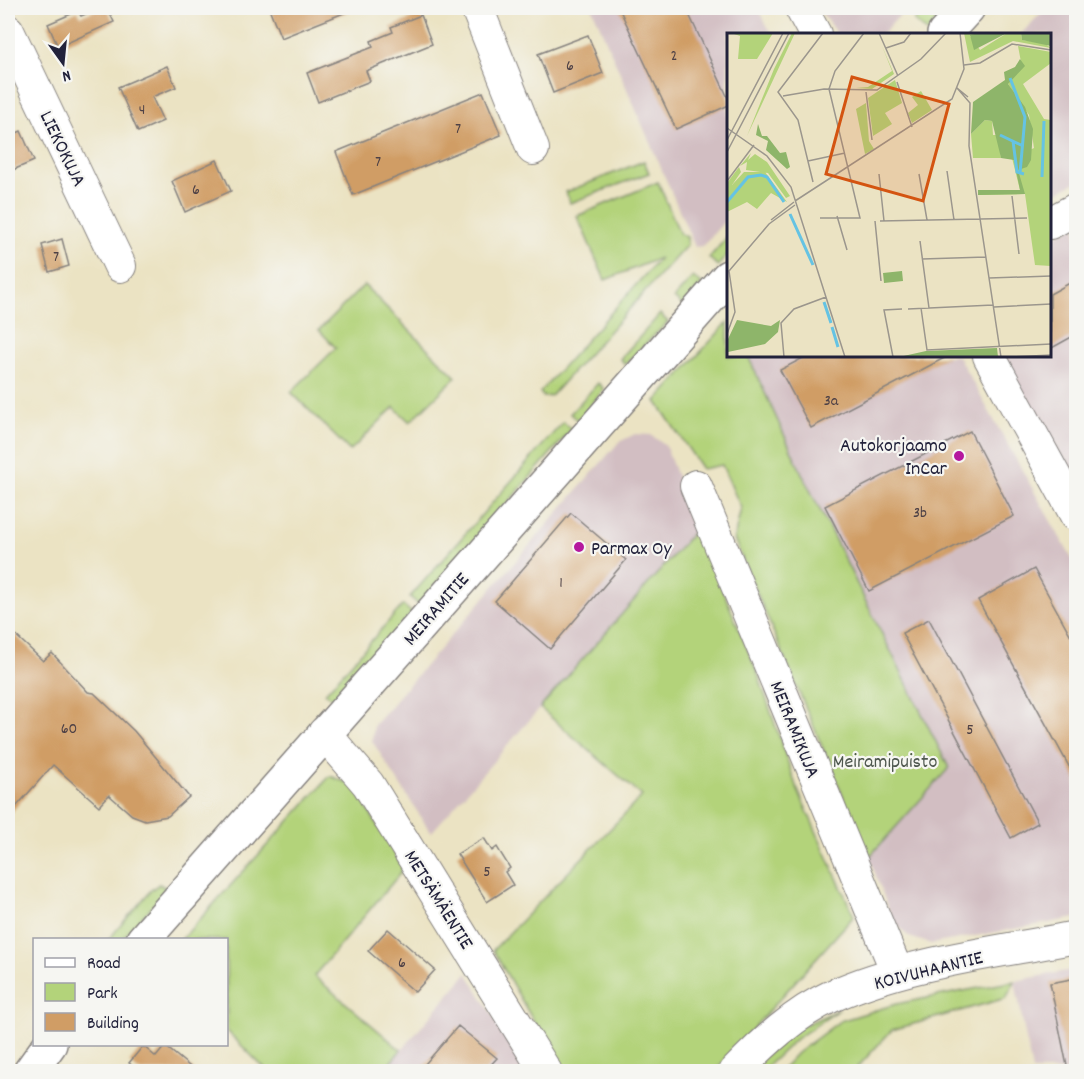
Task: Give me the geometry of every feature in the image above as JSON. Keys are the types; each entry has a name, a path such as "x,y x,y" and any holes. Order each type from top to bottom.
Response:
{"main road":[{"path":"945,33 968,8"},
{"name":"MEIRAMITIE","path":"144,938 727,279"},
{"path":"30,1071 49,1046"}],"street":[{"path":"477,8 534,149"},
{"path":"801,8 814,33"},
{"name":"LIEKOKUJA","path":"8,30 120,266"},
{"path":"1051,222 1077,209"},
{"path":"990,357 1077,515"},
{"name":"MEIRAMIKUJA","path":"696,486 897,972"},
{"name":"METSÄMÄENTIE","path":"324,733 368,783 546,1071"},
{"name":"KOIVUHAANTIE","path":"735,1071 796,1018 831,997 897,972 1077,937"}],"shaded area":[{"path":"592,8 757,8 771,33 727,33 727,218 703,246 695,247"},
{"path":"818,8 907,8 883,33 836,33"},
{"path":"1046,8 1076,8 1076,182 1051,195 1051,33 1022,33"},
{"path":"1076,225 1076,489 1003,357 1051,357 1051,238"},
{"path":"748,357 959,357 1076,566 1076,918 931,944 909,937 893,921 869,857 949,768 805,480"},
{"path":"635,434 651,435 665,445 697,528 431,833 372,741 374,725 619,442"},
{"path":"1076,969 1076,1071 1032,1071 1015,981"},
{"path":"467,973 528,1072 383,1072"}],"green space":[{"path":"926,8 950,8 928,33 914,21"},
{"path":"644,161 649,173 570,203 566,192"},
{"path":"658,182 680,234 687,237 687,245 551,396 543,397 540,392 660,258 605,280 577,216"},
{"path":"727,237 727,255 718,266 709,258"},
{"path":"693,277 702,284 683,306 674,298"},
{"path":"364,285 456,377 410,422 394,407 350,451 291,392 336,348 319,330"},
{"path":"660,314 668,322 625,364 620,359"},
{"name":"Meiramipuisto","path":"727,323 727,357 748,357 805,480 949,768 869,857 734,539 741,508 722,465 702,469 656,401"},
{"path":"598,383 604,389 579,421 570,414"},
{"path":"563,422 572,429 419,605 410,597"},
{"path":"697,528 759,677 796,786 854,916 715,1071 562,1071 493,950 642,796 540,708"},
{"path":"403,605 412,613 334,700 325,693"},
{"path":"330,776 353,785 404,869 314,976 401,1050 383,1071 267,1071 228,1032 228,938 183,938"},
{"path":"159,884 168,889 123,938 110,938 151,890"},
{"path":"1015,981 1006,998 892,1030 854,1071 780,1071 797,1053 840,1021 896,1004"},
{"path":"840,1009 796,1039 762,1071 746,1072 793,1030"}],"building":[{"path":"100,8 107,8 114,22 58,47 48,24 78,11 81,16"},
{"path":"269,8 354,8 354,9 281,38"},
{"path":"619,8 686,8 727,96 727,106 676,129"},
{"path":"421,15 432,44 366,71 370,81 318,102 307,73 373,47 371,41 393,32 391,27"},
{"path":"588,35 603,73 553,93 538,54"},
{"path":"167,66 176,87 152,97 163,121 138,132 118,87"},
{"path":"483,92 501,135 353,195 336,152"},
{"path":"21,131 34,161 8,172 8,137"},
{"path":"217,160 231,191 185,212 172,181"},
{"path":"62,239 69,266 49,272 42,245"},
{"path":"1077,279 1077,334 1051,348 1051,293"},
{"path":"805,357 946,357 811,428 780,370"},
{"path":"970,431 1014,516 869,591 825,506"},
{"path":"571,513 626,560 550,649 495,601"},
{"path":"1034,569 1077,647 1077,781 978,600"},
{"path":"929,619 1038,823 1011,838 902,633"},
{"path":"8,628 43,661 52,653 88,692 94,693 134,731 189,797 168,816 145,820 132,815 109,795 99,806 53,765 8,816"},
{"path":"484,838 492,851 497,847 510,868 505,872 513,885 487,902 457,854"},
{"path":"388,929 435,970 415,992 368,951"},
{"path":"1077,978 1077,1070 1068,1071 1050,983"},
{"path":"458,1026 497,1058 485,1071 419,1071"},
{"path":"143,1046 156,1057 165,1046 195,1071 139,1071 129,1063"}],"place":[{"name":"Autokorjaamo InCar","path":"959,456"},
{"name":"Parmax Oy","path":"579,547"}]}
